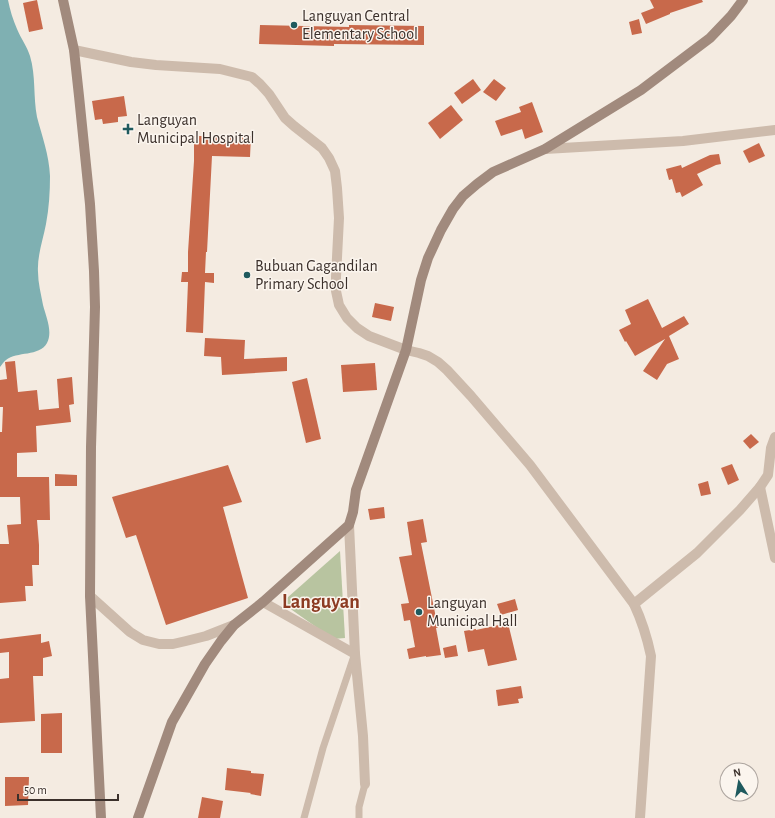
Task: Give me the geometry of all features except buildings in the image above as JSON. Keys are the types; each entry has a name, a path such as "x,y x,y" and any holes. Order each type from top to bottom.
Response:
{"street":[{"path":"63,0 74,50 80,96 90,204 94,271 95,307 91,447 90,596 101,818"},
{"path":"365,784 363,736 354,654 349,525 353,512 356,490 406,350 423,272 434,243 453,208 463,196 477,184 493,172 545,149 641,90 710,38 731,16 743,0"},
{"path":"74,50 131,62 220,69 252,77 269,94 285,118 322,148 335,171 338,188 336,291 339,306 347,318 356,328 369,336 406,350 428,356 447,370 530,465 634,604 642,621 651,656 640,818"},
{"path":"545,149 683,140 775,130"},
{"path":"634,604 697,553 740,510 760,487 768,475 775,437"},
{"path":"760,487 775,558"},
{"path":"138,818 172,722 204,664 234,625 263,602 349,525"},
{"path":"90,596 130,632 143,640 159,644 173,644 206,636 234,625"},
{"path":"263,602 354,654"}],"lane":[{"path":"304,818 323,748 354,654"},
{"path":"359,818 359,807 365,784"}],"green space":[{"path":"340,551 345,638 333,639 285,605 287,598"}],"water":[{"path":"0,0 8,0 16,26 30,56 33,71 37,117 47,153 50,176 50,194 38,266 38,276 49,329 49,338 47,343 39,350 11,357 0,367"}],"place":[{"name":"Languyan Central Elementary School","path":"294,25"},
{"name":"Languyan Municipal Hospital","path":"128,129"},
{"name":"Bubuan Gagandilan Primary School","path":"247,275"},
{"name":"Languyan Municipal Hall","path":"419,612"}],"district":[{"name":"Languyan","path":"321,602"}]}
